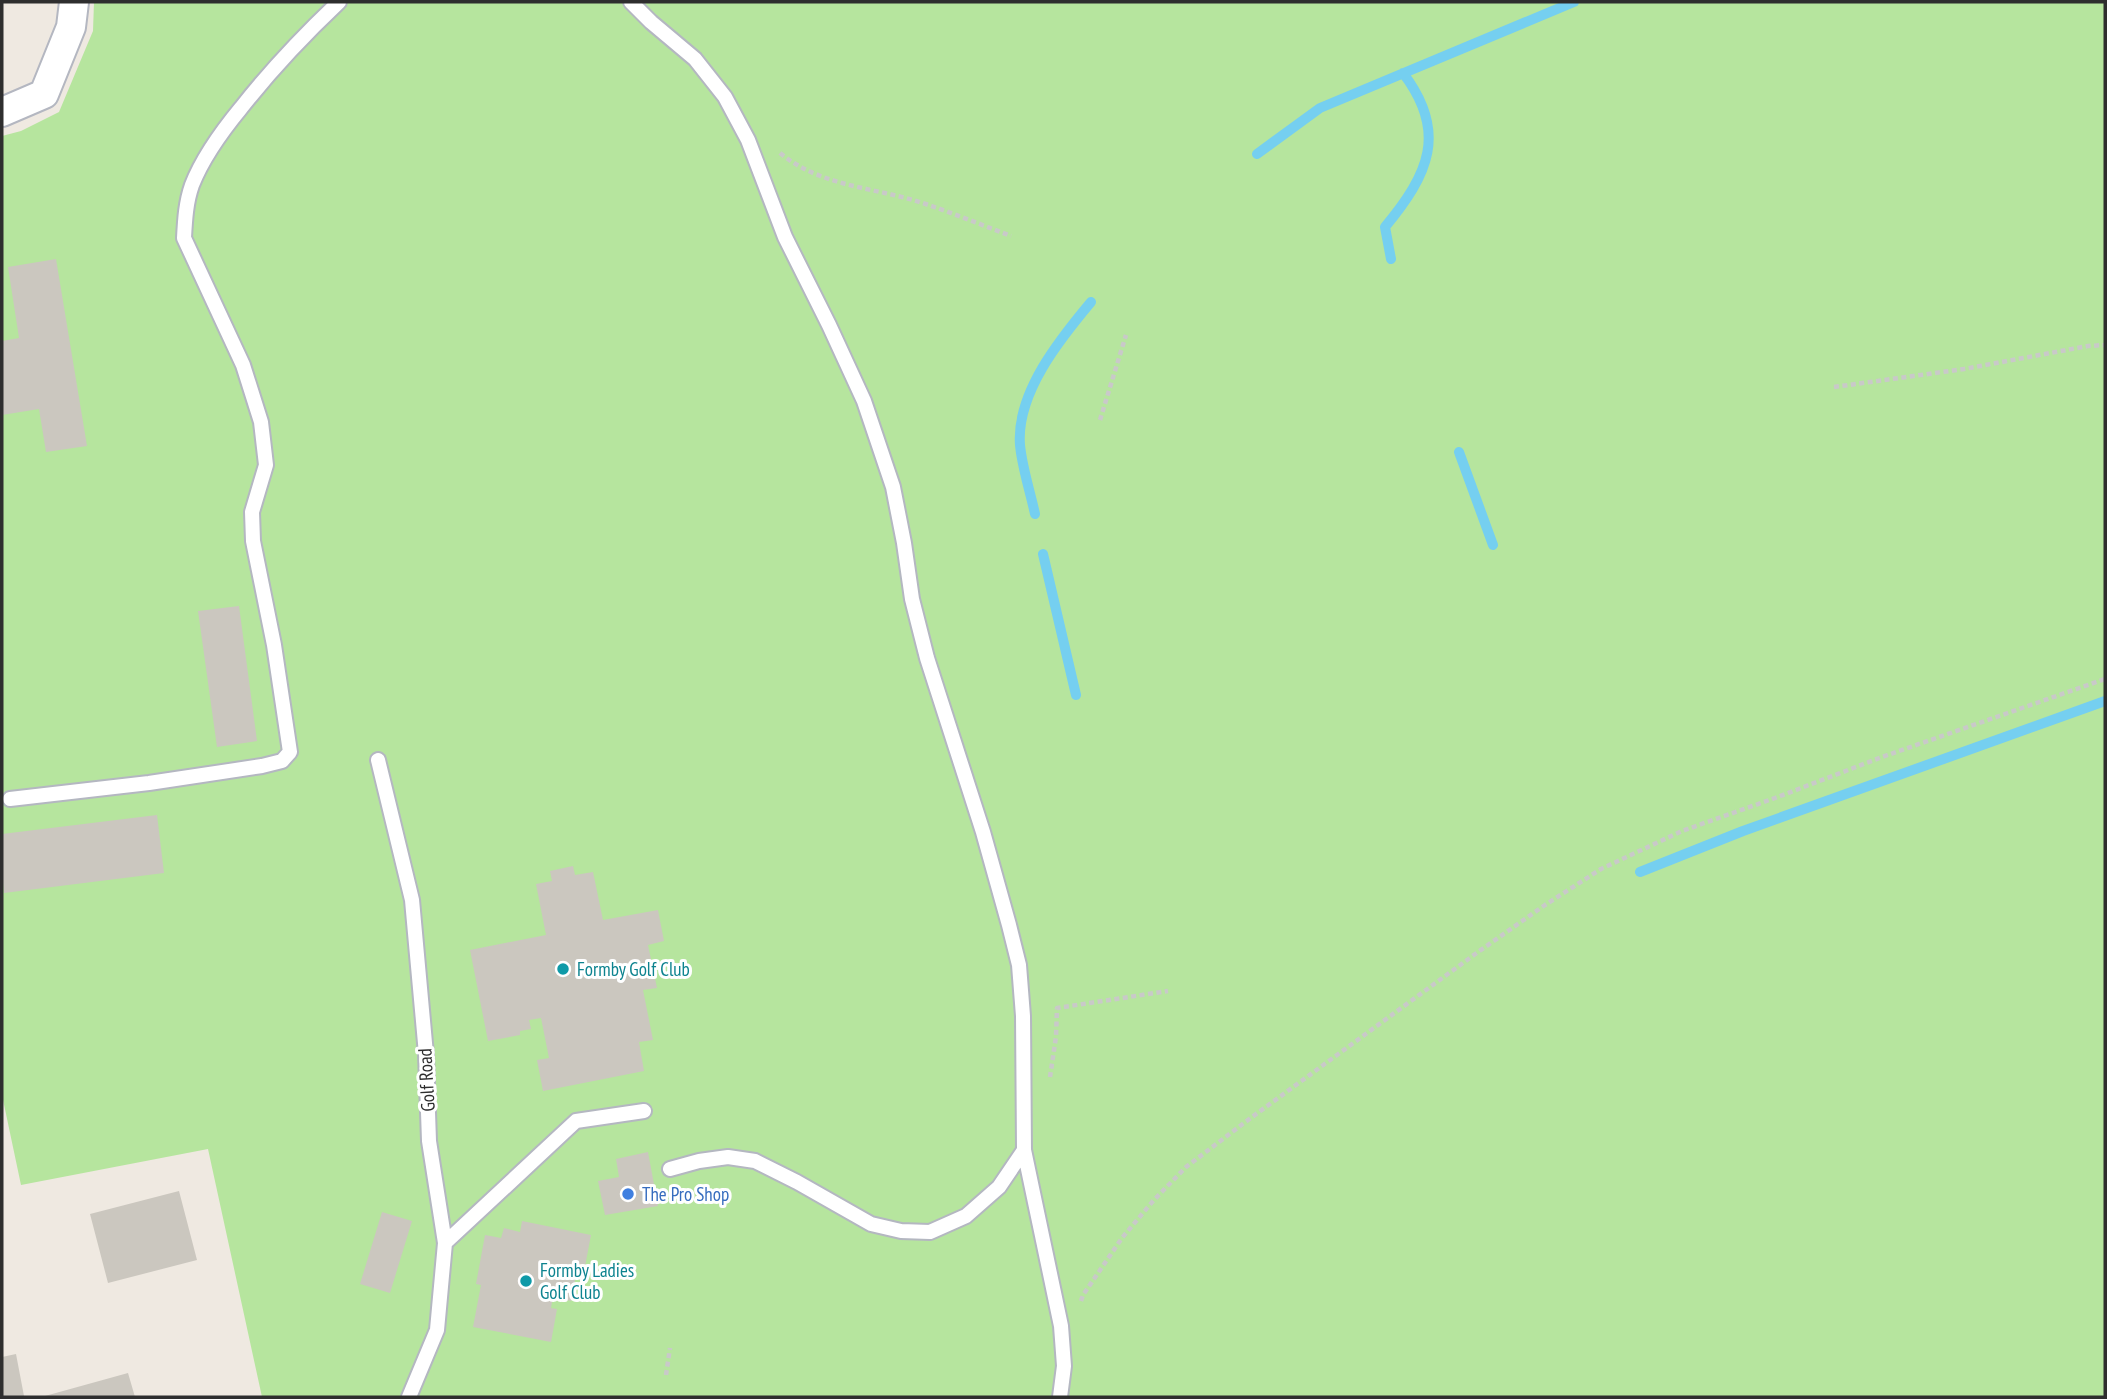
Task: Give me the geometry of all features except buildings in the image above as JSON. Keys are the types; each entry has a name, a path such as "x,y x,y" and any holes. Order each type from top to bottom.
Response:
{"street":[{"path":"2,113 44,94 71,27 74,2"}],"lane":[{"path":"10,799 149,783 262,766 282,761 290,752 274,645 253,541 252,512 266,465 261,422 238,353 184,237 186,205 193,184 221,132 282,58 340,2"},
{"path":"631,2 695,60 725,97 748,140 785,237 858,388 893,487 912,599 927,658 983,832 1019,965 1023,1016 1024,1150 1061,1326 1064,1366 1060,1397"},
{"name":"Golf Road","path":"378,760 412,900 426,1054 429,1141 445,1243 437,1330 409,1397"},
{"path":"445,1243 576,1121 644,1111"},
{"path":"670,1169 729,1157 755,1161 871,1224 901,1231 930,1232 966,1216 999,1186 1024,1150"}],"path":[{"path":"779,152 812,173 834,181 915,201 1011,236"},
{"path":"1100,420 1126,335"},
{"path":"1834,387 1964,369 2105,345"},
{"path":"1080,1305 1083,1295 1122,1238 1153,1200 1186,1167 1478,952 1601,869 1682,831 1895,752 2105,679"},
{"path":"1048,1086 1056,1037 1057,1008 1168,990"},
{"path":"666,1375 670,1348"}],"green space":[{"path":"94,2 2105,2 2105,1397 262,1397 208,1149 21,1185 2,1095 2,136 21,131 59,112 93,31"}],"waterway":[{"path":"1257,154 1320,108 1574,2"},
{"path":"1391,259 1385,227 1413,189 1422,171 1429,134 1417,94 1403,73"},
{"path":"1035,514 1020,445 1025,406 1042,368 1091,302"},
{"path":"1459,452 1493,545"},
{"path":"1043,554 1076,695"},
{"path":"1640,872 1743,831 2105,701"}],"place":[{"name":"Formby Golf Club","path":"563,969"},
{"name":"The Pro Shop","path":"628,1194"},
{"name":"Formby Ladies Golf Club","path":"526,1281"}]}
